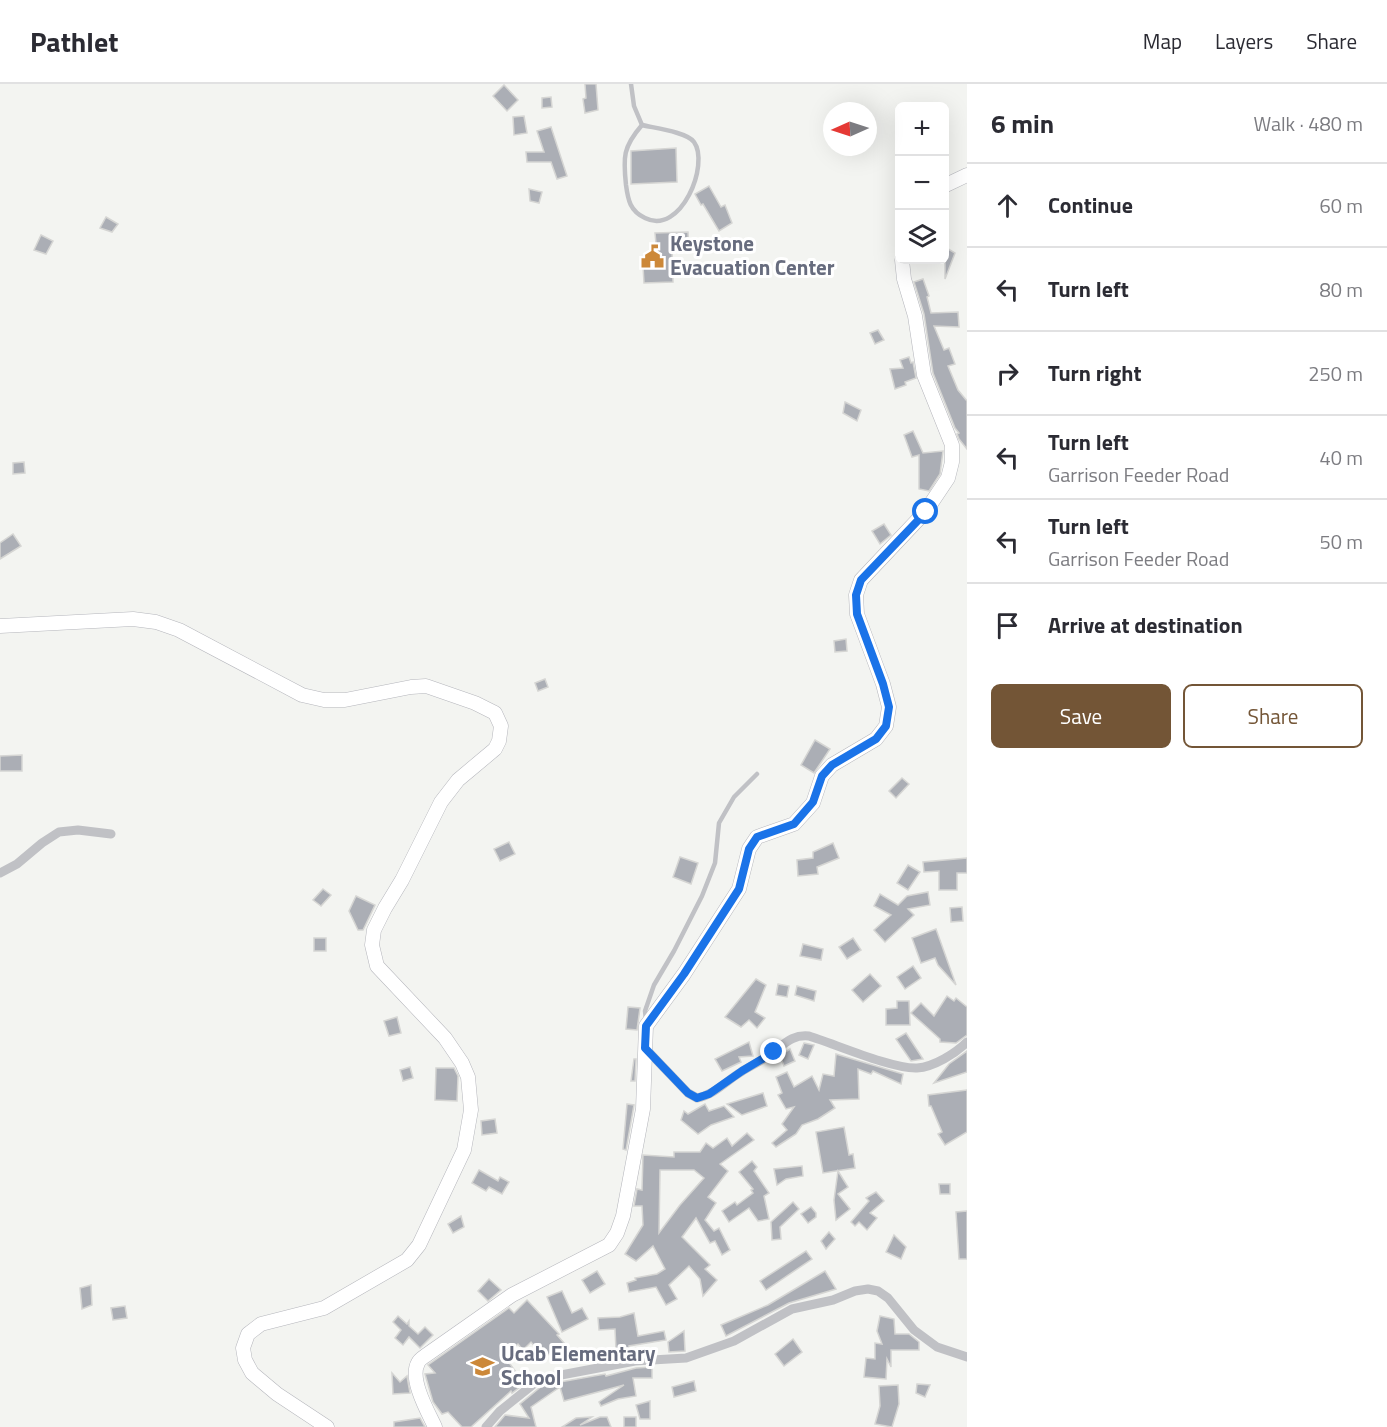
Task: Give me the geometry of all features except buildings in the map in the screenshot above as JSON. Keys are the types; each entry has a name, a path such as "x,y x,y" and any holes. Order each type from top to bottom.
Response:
{"main road":[{"path":"949,182 967,175"},
{"path":"435,1427 417,1385 418,1363 512,1295 595,1254 609,1245 618,1233 643,1109 646,1026 684,974 739,889 749,849 757,837 794,824 813,802 822,776 832,765 876,739 886,726 889,707 883,684 857,614 856,595 861,580 926,512 948,478 952,462 952,445 924,375 915,316 904,279 902,264"},
{"path":"0,626 133,619 156,622 179,630 302,695 345,700 426,686 475,703 495,713 499,718 501,726 499,741 485,759 458,780 441,802 374,930 372,945 375,961 381,973 445,1038 462,1063 468,1077 471,1110 464,1150 419,1245 407,1260 324,1308 261,1324 248,1334 243,1348 245,1360 252,1373 277,1394 327,1427"}],"street":[{"path":"0,873 59,832 78,830 111,834"},
{"path":"645,1048 688,1093 697,1098 709,1094 789,1040 801,1035 809,1035 878,1059 918,1068 934,1063 961,1048 967,1042"},
{"path":"486,1427 500,1411 540,1379 635,1361 686,1358 734,1341 792,1309 833,1300 867,1289 878,1291 888,1298 914,1330 937,1347 967,1356"}],"lane":[{"path":"631,84 634,106 642,125"},
{"path":"642,125 688,136 694,142 697,150 698,162 690,194 679,210 667,220 660,222 639,215 627,200 624,154 631,138 642,125"},
{"path":"646,1026 645,1011 654,985 702,896 715,862 719,823 734,797 757,774"}],"place":[{"name":"Keystone Evacuation Center","path":"652,256"},
{"name":"Ucab Elementary School","path":"483,1366"}],"route":[{"path":"774,1052 709,1094 697,1098 688,1093 645,1048 646,1026 684,974 739,889 749,849 757,837 794,824 813,802 822,776 832,765 876,739 886,726 889,707 883,684 857,614 856,595 861,580 926,512"}]}
